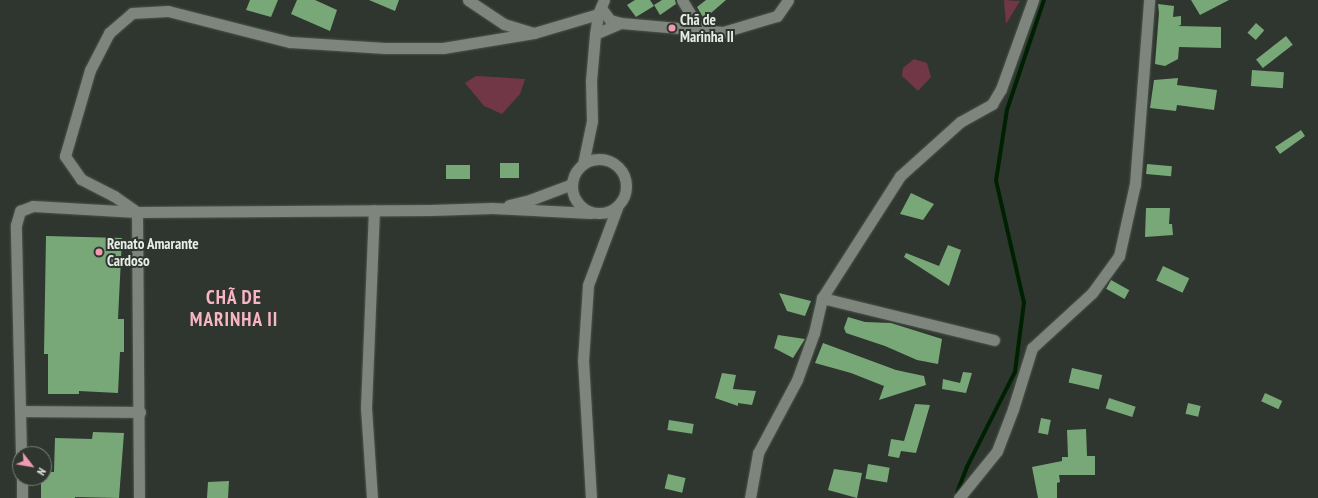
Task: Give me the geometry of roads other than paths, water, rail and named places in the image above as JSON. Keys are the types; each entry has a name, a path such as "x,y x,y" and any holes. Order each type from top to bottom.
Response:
{"street":[{"path":"468,0 504,24 534,33"},
{"path":"682,0 700,30"},
{"path":"601,7 610,20 621,23 723,32 777,16 788,0"},
{"path":"750,498 758,453 797,380 814,333 822,298 900,176 960,122 992,104 1000,89 1033,0"},
{"path":"958,498 996,451 1013,409 1032,348 1092,293 1118,256 1135,184 1149,0"},
{"path":"137,212 114,196 81,179 65,156 90,70 109,33 132,12 168,11 290,42 385,48 443,48 534,33 601,7"},
{"path":"591,213 576,202 572,184 574,176 583,164 592,120 591,81 595,34 601,7"},
{"path":"595,34 621,23"},
{"path":"583,164 593,159 603,159 613,162 621,170 626,179 627,189 624,200 617,208 588,285 583,361 591,498"},
{"path":"492,208 527,201 572,184"},
{"path":"21,446 16,225 20,211 33,206 137,212 492,208 600,214 617,208"},
{"path":"372,498 366,408 374,210"},
{"path":"137,212 140,412 139,498"},
{"path":"822,298 994,340"},
{"path":"20,411 140,412"},
{"path":"22,486 22,498"}],"waterway":[{"path":"957,493 967,467 1015,372 1024,303 996,181 1007,110 1044,0"}],"place":[{"name":"Chã de Marinha II","path":"672,28"},
{"name":"Renato Amarante Cardoso","path":"99,252"}],"district":[{"name":"CHÃ DE MARINHA II","path":"234,309"}]}
